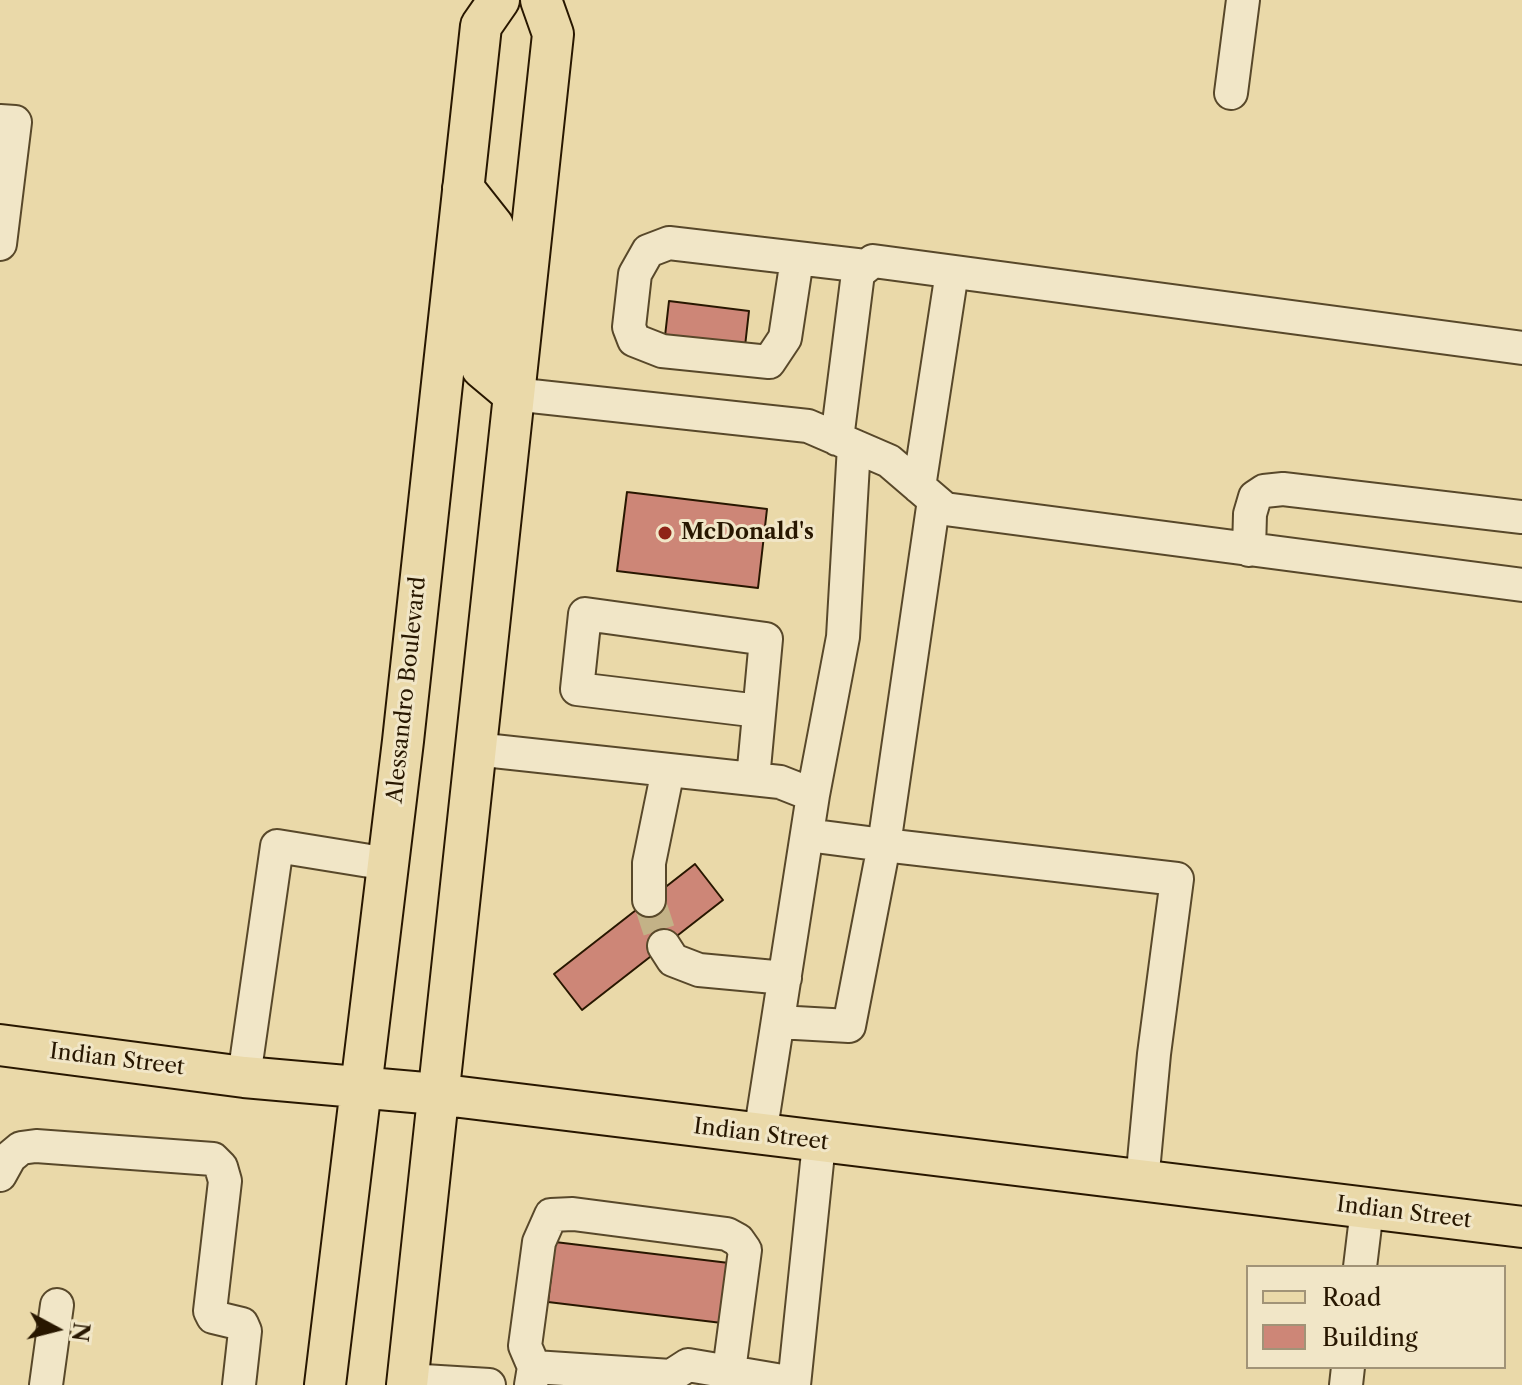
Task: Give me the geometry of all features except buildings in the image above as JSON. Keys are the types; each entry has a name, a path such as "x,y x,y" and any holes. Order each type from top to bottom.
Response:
{"main road":[{"name":"Alessandro Boulevard","path":"325,1385 388,864 481,26 499,0"},
{"path":"407,1382 553,34 541,0"},
{"path":"463,188 493,226 482,368 513,394"},
{"name":"Indian Street","path":"0,1045 244,1077 436,1094 1522,1227"}],"street":[{"path":"1231,93 1243,0"},
{"path":"0,121 15,122 0,244"},
{"path":"797,259 785,338 776,356 769,362 755,364 697,357 647,348 634,340 629,327 635,274 648,251 669,243 865,266"},
{"path":"760,1135 813,795 843,637 846,442 858,273 873,261 1522,348"},
{"path":"778,1022 849,1026 884,845 952,272"},
{"path":"513,394 675,414 808,426 889,461 945,509 1522,585"},
{"path":"1249,550 1250,514 1255,497 1264,491 1283,489 1522,517"},
{"path":"753,779 766,639 585,614 577,689 759,711"},
{"path":"475,749 780,782 813,795"},
{"path":"649,900 649,863 668,770"},
{"path":"807,835 1177,879 1154,1054 1142,1182"},
{"path":"244,1077 277,846 388,864"},
{"path":"664,946 673,960 699,970 785,978"},
{"path":"729,1371 745,1250 738,1240 727,1234 573,1214 551,1215 539,1242 525,1346 532,1376 671,1376 688,1365 794,1384 819,1143"},
{"path":"0,1175 10,1157 21,1148 36,1146 213,1159 221,1167 225,1181 210,1311 213,1317 242,1324 245,1331 239,1385"},
{"path":"1360,1265 1367,1209"},
{"path":"46,1385 57,1305"},
{"path":"407,1382 489,1385"}],"tunnel":[{"path":"649,900 664,946"}],"place":[{"name":"McDonald's","path":"665,533"}]}
